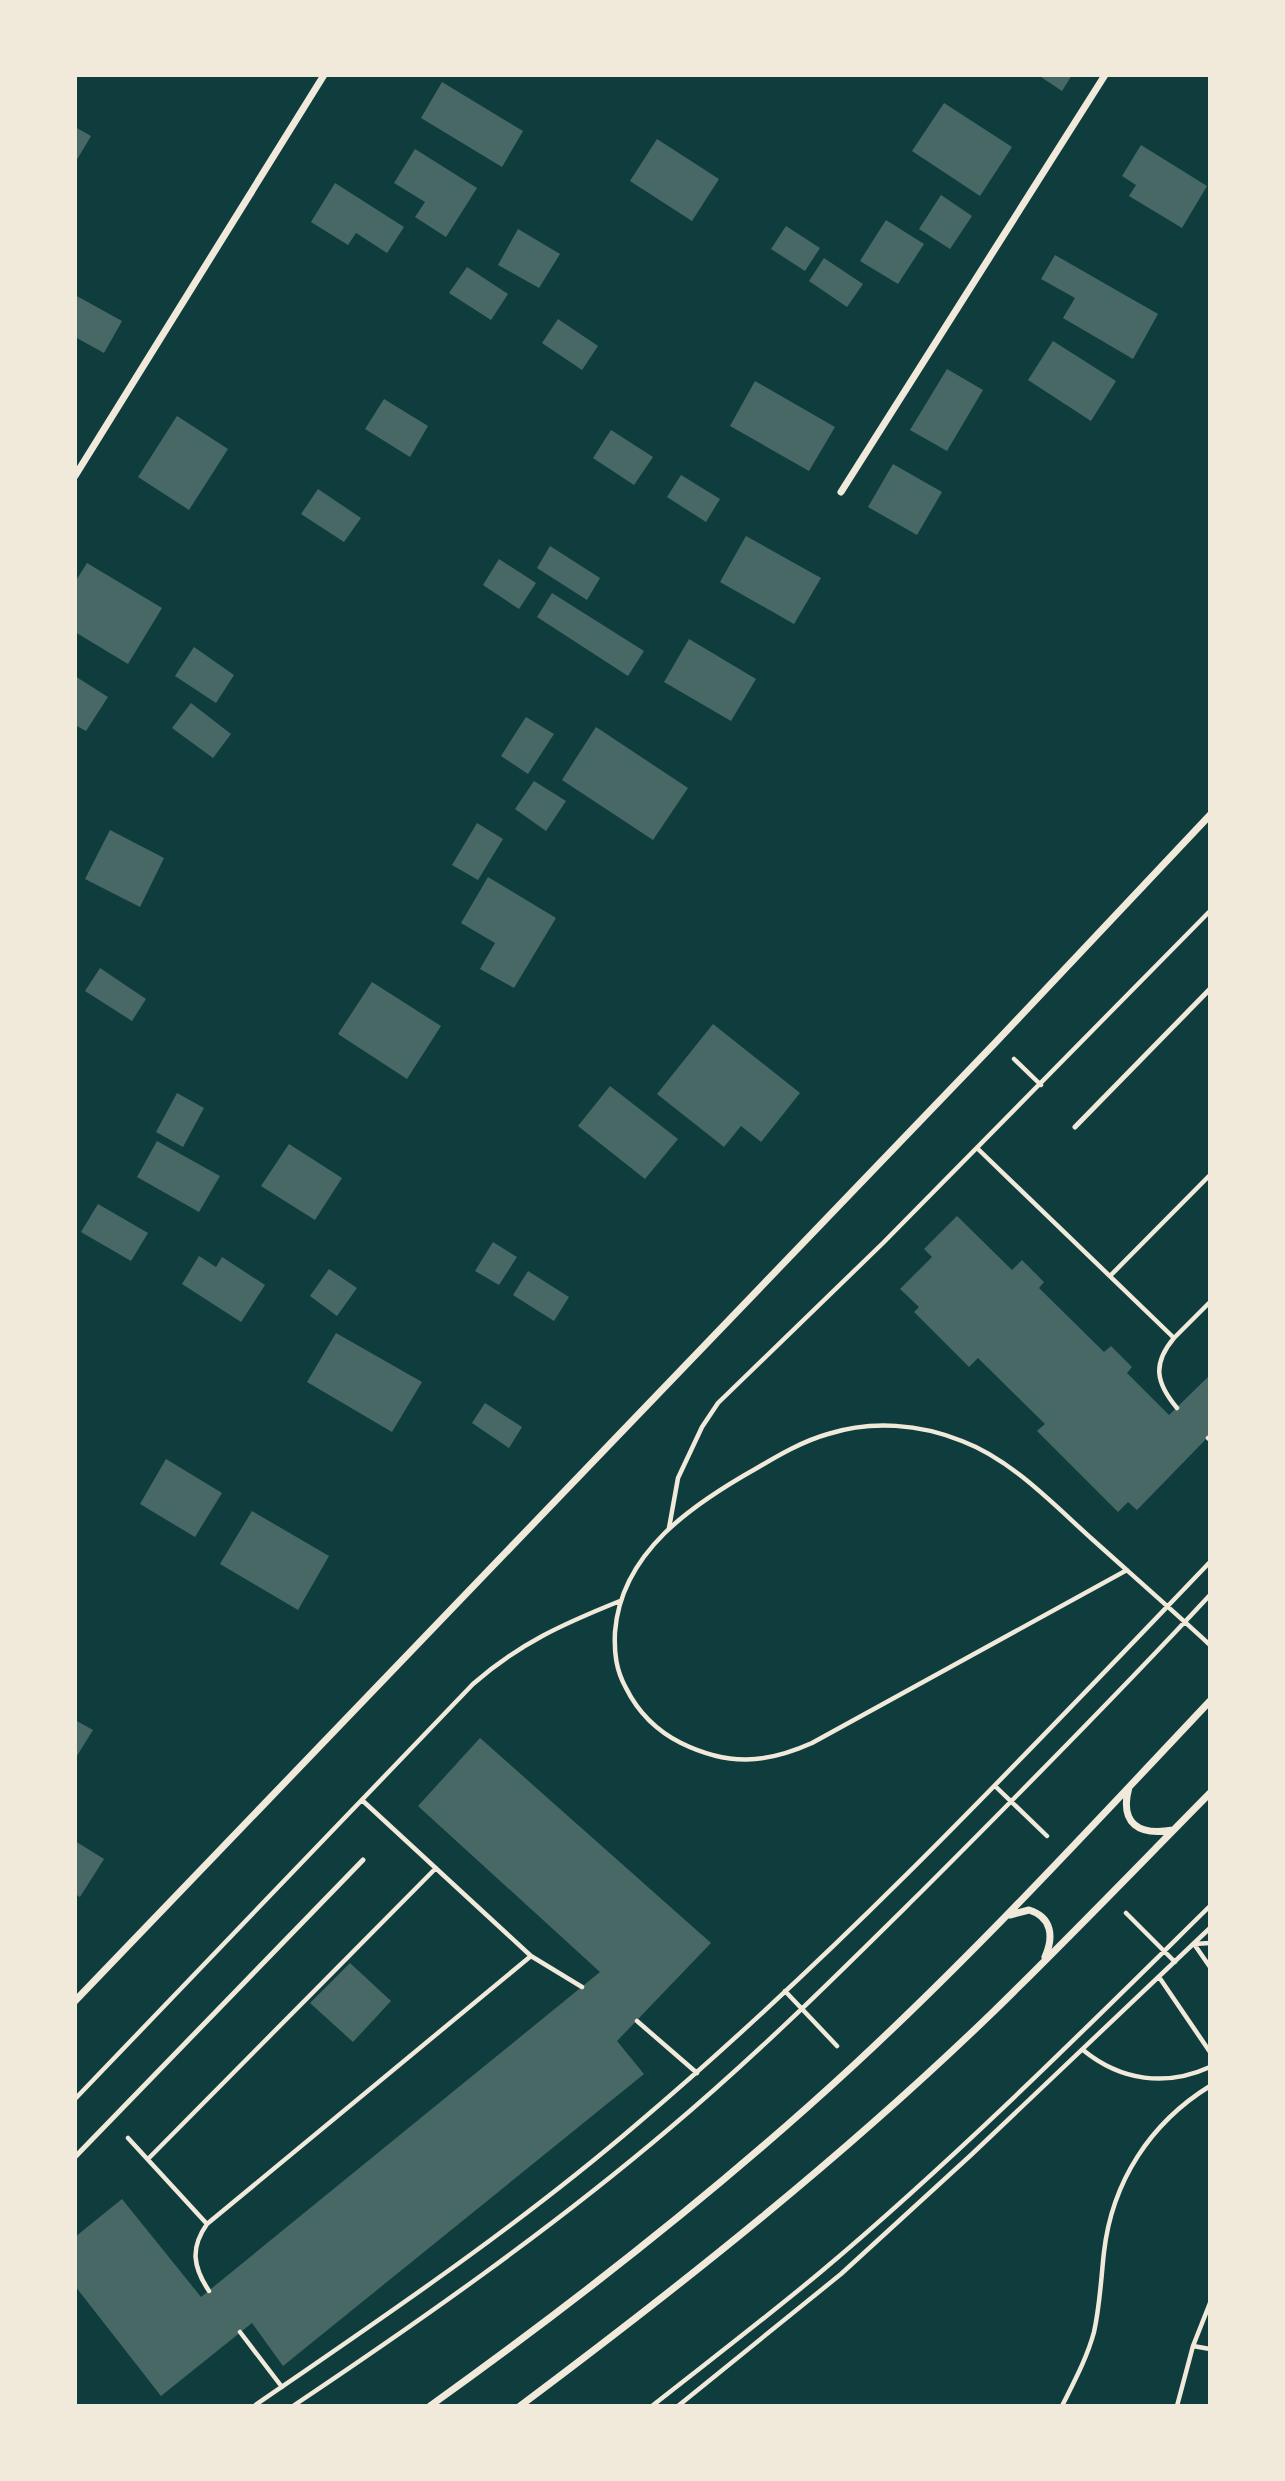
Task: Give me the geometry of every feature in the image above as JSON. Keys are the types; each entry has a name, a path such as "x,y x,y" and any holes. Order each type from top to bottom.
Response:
{"street":[{"path":"75,476 324,75"},
{"path":"841,492 1105,75"},
{"path":"75,2001 996,1042 1210,815"},
{"path":"430,2406 627,2260 750,2158 855,2064 998,1923 1210,1701"},
{"path":"1129,1787 1126,1811 1131,1822 1150,1833 1173,1830"},
{"path":"520,2406 647,2309 822,2165 990,2015 1210,1793"},
{"path":"998,1923 1022,1910 1037,1912 1044,1918 1051,1931 1051,1939 1041,1963"}],"lane":[{"path":"1075,1127 1210,989"},
{"path":"75,2157 363,1860"}],"path":[{"path":"669,1528 678,1478 702,1427 718,1403 978,1149 1210,911"},
{"path":"996,1042 1041,1085"},
{"path":"978,1149 1174,1338"},
{"path":"1110,1276 1210,1175"},
{"path":"1177,1408 1162,1387 1160,1361 1174,1338 1210,1302"},
{"path":"1127,1570 812,1744 786,1755 758,1760 725,1759 671,1738 649,1721 632,1701 620,1677 614,1652 616,1619 626,1584 644,1555 669,1528 702,1500 785,1452 828,1434 875,1425 918,1427 964,1441 1003,1463 1041,1493 1127,1570 1167,1606 1185,1622 1210,1645"},
{"path":"254,2406 361,2333 514,2221 697,2073 995,1786 1210,1562"},
{"path":"293,2406 407,2328 593,2190 671,2127 802,2008 1011,1802 1210,1595"},
{"path":"75,2099 473,1684 496,1664 559,1626 621,1601"},
{"path":"995,1786 1032,1822"},
{"path":"363,1801 531,1956 582,1987"},
{"path":"148,2159 436,1868"},
{"path":"652,2406 758,2324 833,2261 958,2148 1210,1906"},
{"path":"1133,1920 1175,1962"},
{"path":"678,2406 841,2274 1083,2050 1210,1928"},
{"path":"1194,1944 1210,1943"},
{"path":"1194,1944 1210,1967"},
{"path":"209,2291 194,2257 200,2234 207,2224 531,1956"},
{"path":"1159,1977 1210,2052"},
{"path":"785,1991 855,2064"},
{"path":"637,2021 697,2073"},
{"path":"1083,2050 1131,2077 1175,2079 1210,2067"},
{"path":"1062,2406 1085,2361 1093,2333 1099,2306 1108,2227 1123,2180 1149,2139 1186,2102 1210,2086"},
{"path":"111,2120 207,2224"},
{"path":"1177,2406 1193,2346 1209,2306"},
{"path":"240,2332 282,2387"},
{"path":"1193,2346 1210,2349"}],"building":[{"path":"1038,75 1072,75 1062,91"},
{"path":"442,82 523,131 502,167 421,118"},
{"path":"944,103 1012,147 980,196 912,151"},
{"path":"75,127 91,136 75,163"},
{"path":"657,139 719,179 692,221 630,181"},
{"path":"1141,145 1207,186 1182,228 1129,196 1136,185 1122,176"},
{"path":"415,149 477,188 446,237 415,217 425,202 394,183"},
{"path":"335,183 404,227 387,253 356,233 348,245 311,222"},
{"path":"941,195 972,216 950,249 919,229"},
{"path":"886,220 924,244 898,284 860,261"},
{"path":"786,226 820,248 805,271 771,249"},
{"path":"518,229 560,254 539,288 498,265"},
{"path":"1055,255 1158,314 1133,359 1063,318 1075,298 1041,279"},
{"path":"824,258 863,284 847,307 809,281"},
{"path":"467,267 508,294 491,320 449,293"},
{"path":"75,295 122,321 104,353 75,337"},
{"path":"558,319 598,346 582,370 542,343"},
{"path":"1053,341 1116,381 1091,421 1028,380"},
{"path":"947,369 983,390 947,451 910,430"},
{"path":"755,381 835,427 809,471 730,426"},
{"path":"384,399 428,426 410,457 365,429"},
{"path":"177,416 228,449 189,510 138,477"},
{"path":"611,430 653,457 634,485 593,458"},
{"path":"893,464 942,492 917,535 868,507"},
{"path":"681,475 720,499 706,522 667,497"},
{"path":"318,489 361,518 344,542 301,514"},
{"path":"746,536 821,578 794,624 720,582"},
{"path":"550,546 600,578 587,600 537,568"},
{"path":"499,559 536,583 519,609 483,585"},
{"path":"87,563 162,608 128,664 75,632 75,582"},
{"path":"552,593 644,651 628,676 537,617"},
{"path":"689,639 756,679 731,721 664,682"},
{"path":"194,647 234,675 216,703 175,676"},
{"path":"75,676 108,697 86,731 75,725"},
{"path":"191,703 231,734 213,758 172,728"},
{"path":"526,717 554,734 528,774 501,756"},
{"path":"596,727 688,788 653,840 562,780"},
{"path":"534,781 566,801 546,831 515,809"},
{"path":"477,823 503,839 478,880 452,865"},
{"path":"110,830 164,858 140,907 85,879"},
{"path":"488,877 556,918 514,988 480,969 495,943 461,923"},
{"path":"100,968 146,999 132,1021 85,991"},
{"path":"372,982 441,1026 407,1079 338,1034"},
{"path":"713,1024 800,1093 761,1142 741,1126 724,1147 657,1094"},
{"path":"610,1086 678,1139 645,1179 578,1126"},
{"path":"177,1093 204,1108 183,1147 156,1132"},
{"path":"157,1141 220,1176 199,1212 137,1177"},
{"path":"289,1144 342,1178 315,1220 261,1186"},
{"path":"98,1204 148,1233 131,1261 81,1232"},
{"path":"957,1216 1012,1270 1022,1260 1044,1282 1039,1288 1104,1352 1111,1346 1132,1367 1127,1373 1169,1415 1210,1375 1210,1435 1137,1510 1128,1502 1118,1512 1037,1431 1045,1424 978,1358 969,1367 914,1312 919,1307 900,1289 932,1257 924,1249"},
{"path":"493,1242 517,1257 499,1285 475,1271"},
{"path":"199,1256 216,1267 222,1257 265,1285 241,1322 182,1284"},
{"path":"329,1269 357,1288 337,1316 310,1296"},
{"path":"528,1271 569,1297 554,1321 513,1295"},
{"path":"336,1333 422,1382 392,1432 307,1382"},
{"path":"485,1403 522,1427 509,1448 472,1423"},
{"path":"166,1459 222,1493 195,1537 140,1504"},
{"path":"252,1511 329,1556 298,1610 220,1564"},
{"path":"75,1720 93,1730 75,1759"},
{"path":"480,1738 711,1943 617,2041 644,2074 283,2366 252,2323 161,2396 75,2286 75,2237 122,2199 201,2297 600,1972 418,1806"},
{"path":"75,1841 104,1859 80,1897 75,1894"},
{"path":"350,1963 391,2001 353,2042 310,2003"}]}
